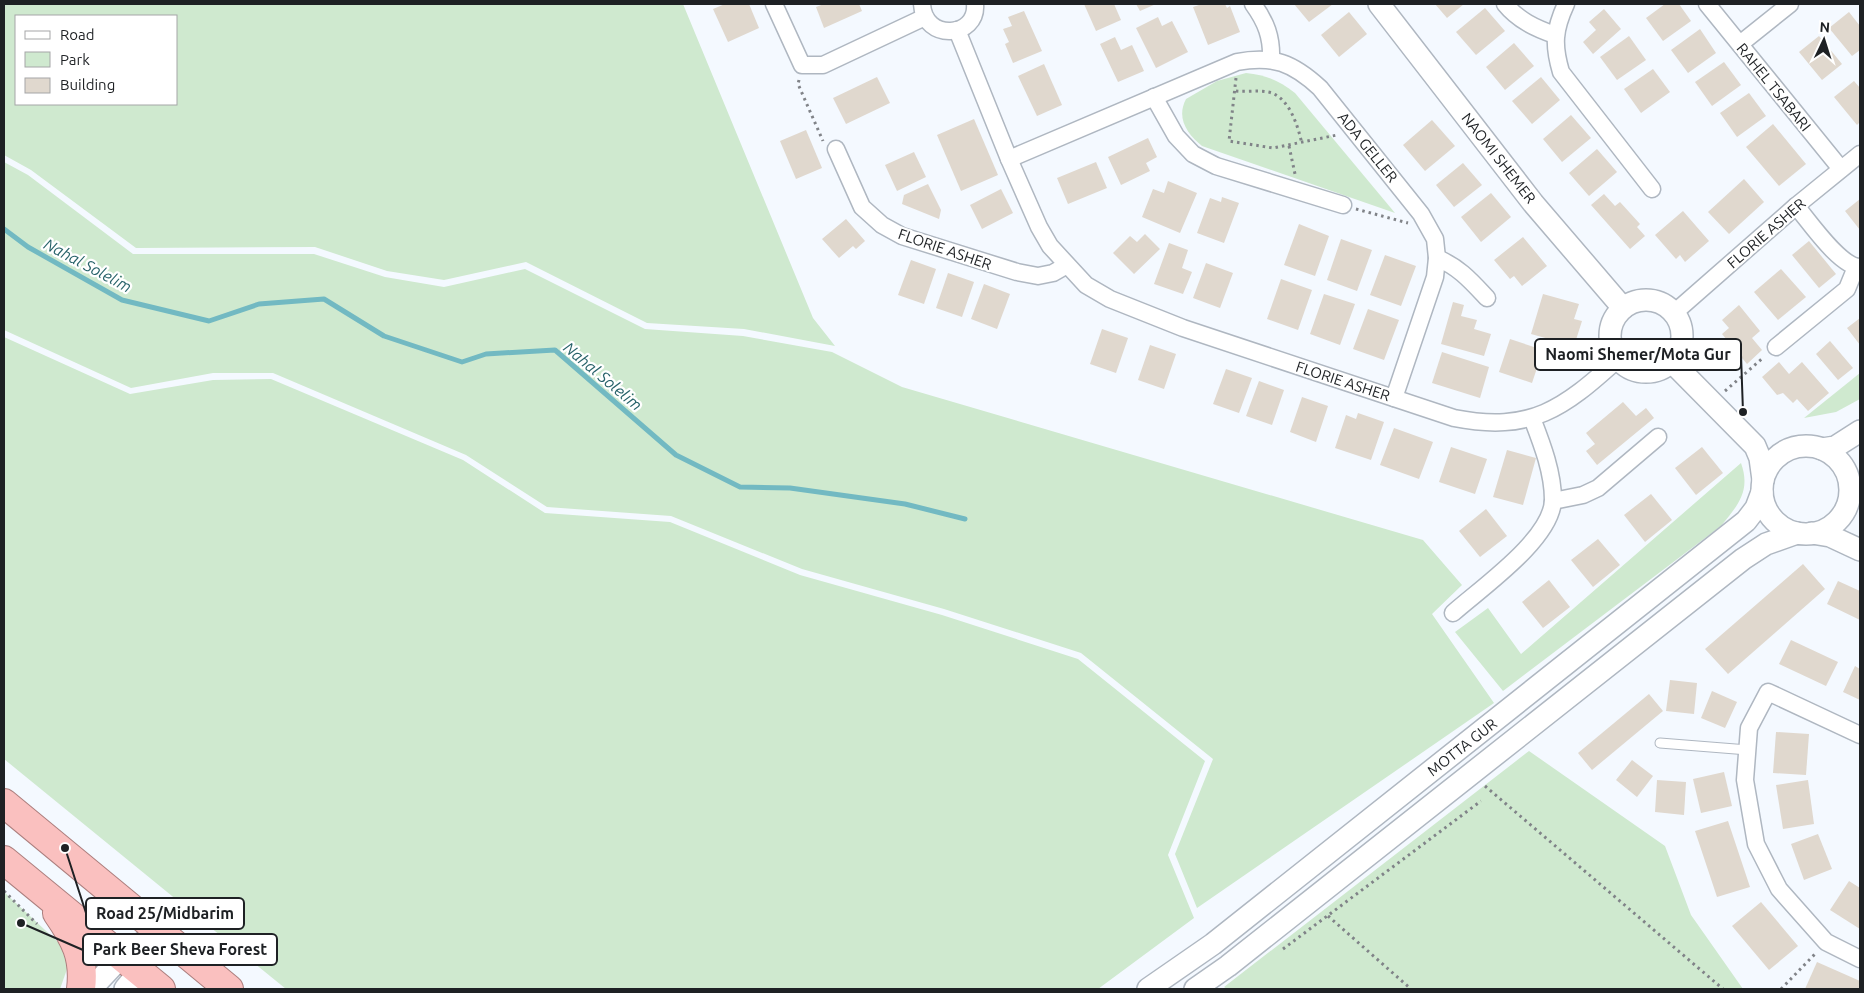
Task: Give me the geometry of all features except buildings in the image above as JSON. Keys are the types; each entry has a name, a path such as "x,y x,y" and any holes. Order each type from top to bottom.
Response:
{"highway":[{"path":"4,803 230,989"},
{"path":"4,860 46,895 128,973 161,989"},
{"path":"46,895 76,944 82,960 81,989"}],"street":[{"path":"774,4 802,65 823,65 923,10 936,28 945,32 958,30 968,24 973,16 975,4"},
{"path":"1253,4 1265,21 1270,35 1271,60"},
{"name":"NAOMI SHEMER","path":"1380,4 1533,203 1623,308"},
{"path":"1505,4 1514,14 1536,28 1555,35"},
{"path":"1566,4 1555,35 1556,54 1561,72 1652,189"},
{"name":"RAHEL TSABARI","path":"1707,4 1841,169"},
{"path":"1740,44 1790,4"},
{"name":"FLORIE ASHER","path":"958,30 1009,159 1039,227 1050,246 1067,265 1086,284 1110,299 1144,314 1394,398 1454,418 1483,424 1507,424 1532,418 1562,405 1618,359"},
{"name":"ADA GELLER","path":"1009,159 1237,62 1256,59 1271,60 1290,65 1305,74 1320,88 1421,214 1435,239 1437,258 1435,278 1394,398"},
{"path":"1154,97 1176,136 1193,154 1216,166 1343,205"},
{"name":"FLORIE ASHER","path":"836,149 862,207 882,225 902,236 1017,272 1038,276 1053,274 1067,265"},
{"name":"FLORIE ASHER","path":"1674,313 1796,206 1860,154"},
{"path":"1776,347 1847,289 1858,267 1834,252 1796,206"},
{"path":"1437,258 1453,265 1487,298"},
{"path":"1646,300 1662,304 1674,313 1682,329 1683,338 1677,355 1672,362 1664,368 1644,372 1635,370 1618,359 1613,351 1610,333 1612,324 1623,308 1646,300"},
{"path":"1672,362 1755,446 1760,458 1765,507 1772,519 1783,528 1830,536 1860,550"},
{"path":"1453,613 1541,534 1553,501 1546,457 1532,418"},
{"path":"1740,430 1756,441 1794,448"},
{"path":"1822,449 1835,447 1860,431"},
{"path":"1553,501 1583,495 1598,488 1658,437"},
{"path":"1762,486 1772,462 1782,453 1794,448 1808,446 1822,449 1842,465 1848,477 1850,522 1860,541"},
{"path":"1804,533 1832,525 1842,514 1853,479 1860,468"},
{"name":"MOTTA GUR","path":"1148,989 1213,944 1746,521 1756,508 1762,486"},
{"name":"MOTTA GUR","path":"1195,989 1228,966 1743,559 1766,544 1804,533"},
{"path":"1860,735 1768,692 1749,728 1746,780 1756,844 1779,889 1826,942 1860,959"},
{"path":"91,989 128,973 160,932"}],"lane":[{"path":"1660,743 1748,750"}],"path":[{"path":"1237,62 1236,92 1229,141 1255,147 1273,148 1302,144 1355,131"},
{"path":"802,65 798,84 824,144 836,149"},
{"path":"1236,92 1268,92 1276,95 1298,124 1302,144"},
{"path":"1289,146 1297,191"},
{"path":"1343,205 1429,228"},
{"path":"1712,402 1776,347"},
{"path":"1471,774 1723,989"},
{"path":"1281,950 1328,917 1481,801"},
{"path":"4,891 38,925"},
{"path":"1310,901 1411,989"},
{"path":"1781,989 1826,942"}],"green space":[{"path":"4,4 683,4 813,318 835,346 744,329 647,323 526,262 444,280 387,271 315,247 136,248 31,170 4,155"},
{"path":"1246,73 1272,79 1295,93 1395,213 1202,146 1185,125 1182,113 1186,99 1217,81"},
{"path":"4,162 28,175 133,254 314,254 385,277 444,287 525,269 645,329 743,336 832,352 902,387 1423,540 1462,585 1432,614 1494,703 1197,908 1175,854 1213,759 1081,653 944,609 802,569 671,516 547,507 466,455 273,373 213,373 131,388 4,330"},
{"path":"4,337 130,394 213,380 271,379 463,460 545,513 670,522 800,575 942,615 1078,659 1205,761 1168,855 1194,918 1098,989 286,989 4,759"},
{"path":"1860,373 1860,399 1836,412 1804,418"},
{"path":"1741,463 1744,473 1744,490 1733,511 1721,526 1503,691 1455,632 1488,608 1521,654"},
{"path":"1529,751 1665,846 1691,915 1743,989 1227,989 1224,987"},
{"path":"4,892 72,955 60,989 4,989"}],"waterway":[{"name":"Nahal Solelim","path":"4,229 28,247 122,300 209,321 259,304 324,299 384,336 462,362 486,354 555,350 676,455 740,487 790,488 905,504 965,519"}],"place":[{"name":"Naomi Shemer/Mota Gur","path":"1743,412"},
{"name":"Road 25/Midbarim","path":"65,848"},
{"name":"Park Beer Sheva Forest","path":"21,923"}]}
